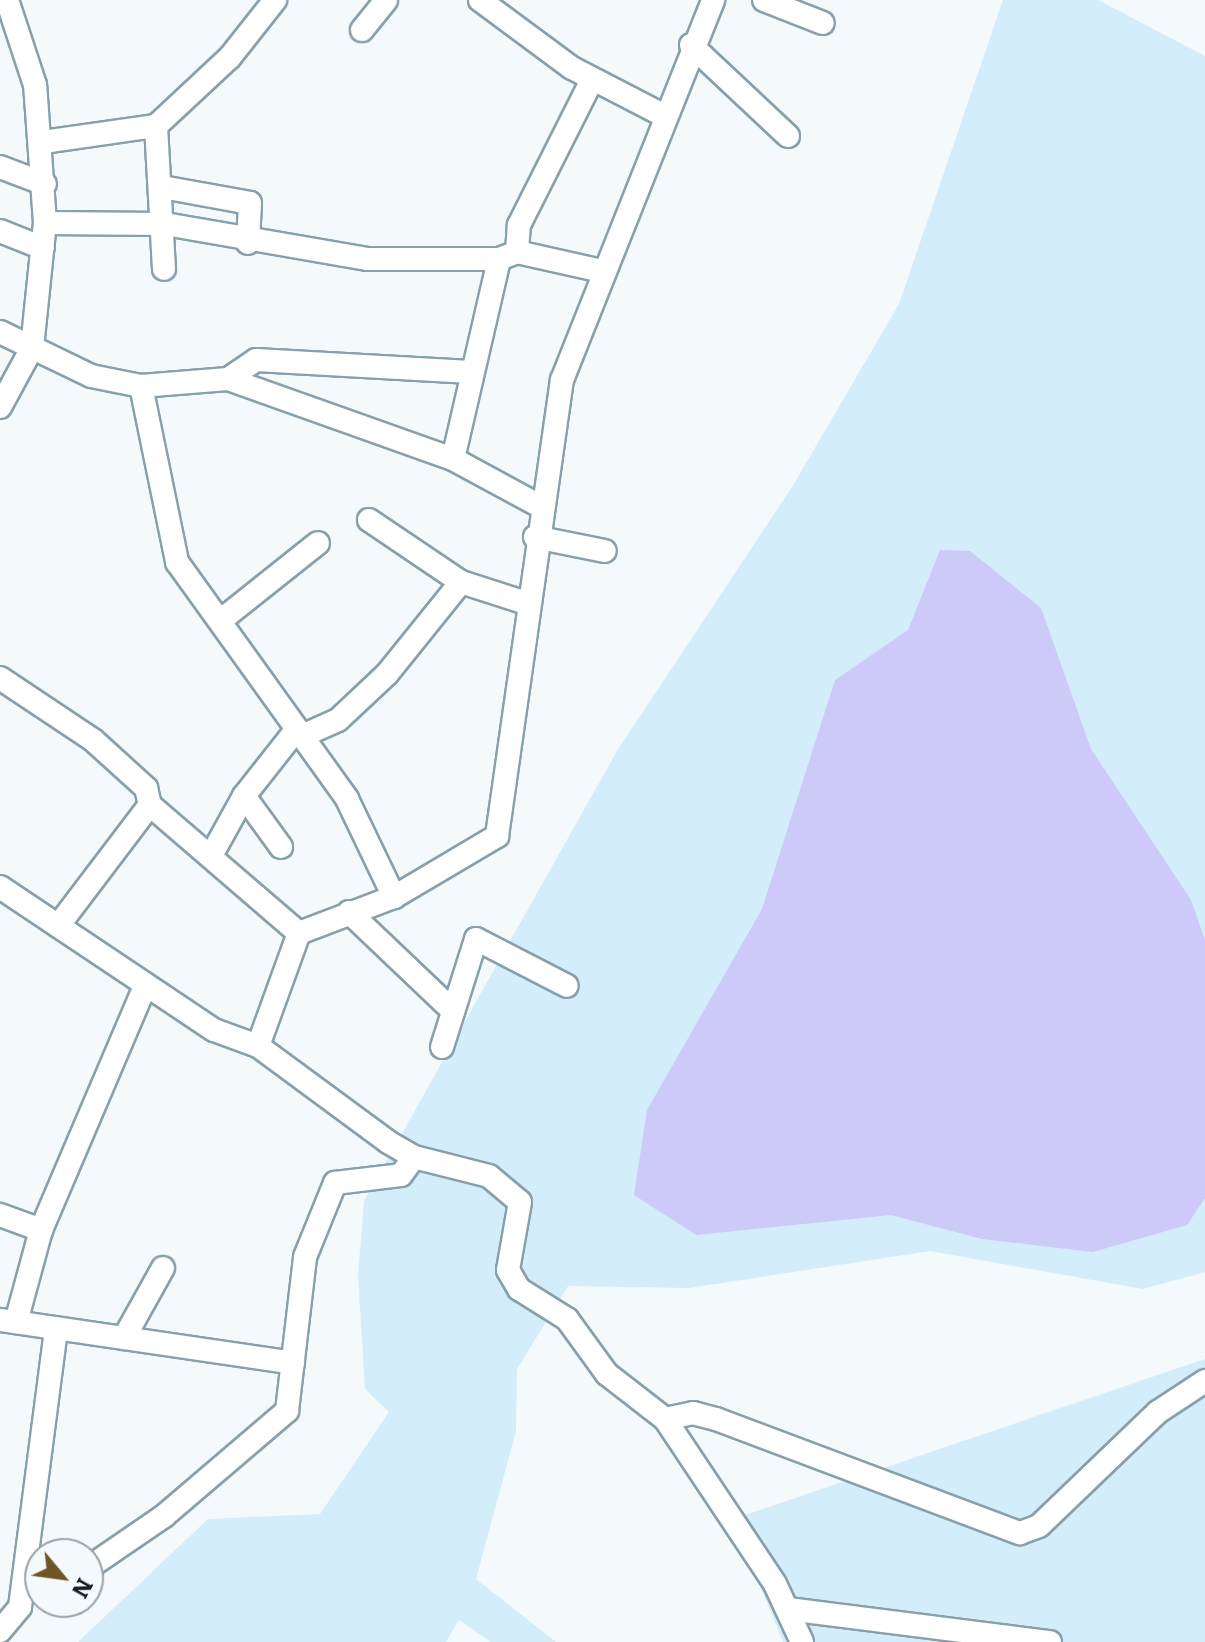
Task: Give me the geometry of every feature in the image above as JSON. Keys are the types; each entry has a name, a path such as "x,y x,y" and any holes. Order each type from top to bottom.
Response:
{"street":[{"path":"0,407 32,348 45,223 43,142 35,85 7,0"},
{"path":"43,142 156,126 230,57 275,0"},
{"path":"362,30 386,0"},
{"path":"480,0 592,80 665,116"},
{"path":"258,1046 299,933 394,897 497,836 529,604 535,537 562,380 691,45 713,0"},
{"path":"764,0 823,23"},
{"path":"691,45 788,136"},
{"path":"453,459 471,372 519,225 592,80"},
{"path":"156,126 165,224 164,269"},
{"path":"0,167 45,184"},
{"path":"162,187 250,203 248,243"},
{"path":"45,223 165,224 248,243 368,259 508,255 602,271"},
{"path":"0,231 43,248"},
{"path":"0,332 91,376 141,386 228,379 453,459 540,506"},
{"path":"228,379 256,360 471,372"},
{"path":"141,386 177,562 347,799 394,897"},
{"path":"369,520 461,582 529,604"},
{"path":"535,537 605,551"},
{"path":"220,621 318,543"},
{"path":"212,854 244,796 300,733 338,720 387,674 461,582"},
{"path":"0,678 93,740 146,788 150,805 212,854 299,933"},
{"path":"244,796 281,847"},
{"path":"58,926 150,805"},
{"path":"0,887 214,1030 258,1046 414,1157 489,1176 520,1202 508,1270 519,1289 567,1319 607,1374 665,1419 788,1609 802,1642"},
{"path":"349,912 453,1011"},
{"path":"442,1047 476,939 567,986"},
{"path":"145,986 41,1230 8,1321 293,1363"},
{"path":"104,1557 155,1523 287,1411 293,1363 293,1313 305,1257 335,1183 401,1175 414,1157"},
{"path":"0,1215 41,1230"},
{"path":"124,1338 163,1268"},
{"path":"20,1607 56,1328"},
{"path":"665,1419 693,1413 716,1419 1020,1533 1039,1526 1158,1412 1205,1381"},
{"path":"0,1631 24,1605"},
{"path":"788,1609 1050,1642"}],"shaded area":[{"path":"1003,0 1098,0 1205,56 1205,1272 1143,1289 930,1251 689,1288 568,1286 517,1369 516,1431 476,1579 556,1642 491,1642 459,1620 446,1642 78,1642 208,1519 320,1514 389,1412 365,1389 358,1275 364,1201 617,751 792,487 899,304"},
{"path":"940,550 970,551 1041,608 1091,749 1191,900 1205,940 1205,1198 1187,1225 1093,1252 982,1239 891,1215 696,1235 634,1195 647,1110 762,909 835,680 908,630"},
{"path":"1205,1359 1205,1642 783,1642 733,1519"}]}
